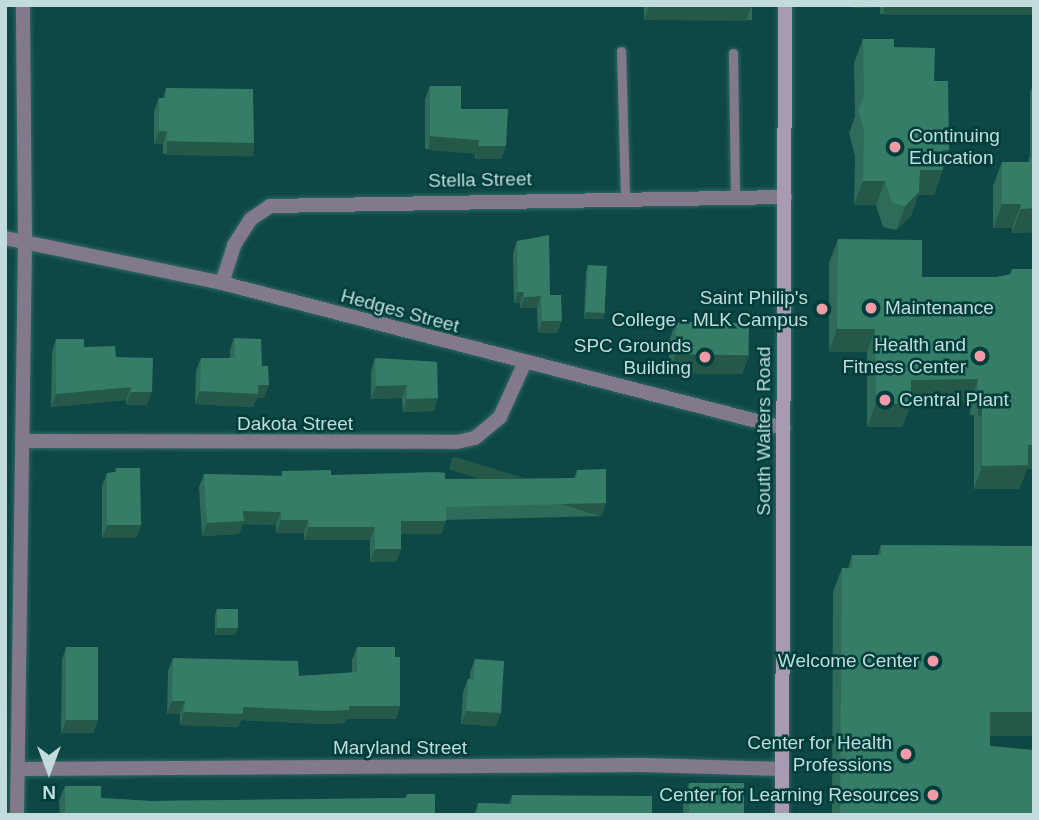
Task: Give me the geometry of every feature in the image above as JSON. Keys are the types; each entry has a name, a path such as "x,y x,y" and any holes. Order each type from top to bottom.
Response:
{"main road":[{"name":"South Walters Road","path":"782,815 785,5"}],"street":[{"path":"17,815 26,243 23,5"},
{"name":"Stella Street","path":"222,283 234,245 251,219 270,206 785,197"},
{"name":"Hedges Street","path":"5,238 222,283 524,364 784,428"},
{"name":"Dakota Street","path":"22,441 457,442 475,438 500,418 524,364"},
{"name":"Maryland Street","path":"19,769 629,765 782,769"}],"lane":[{"path":"621,51 625,198"},
{"path":"733,53 735,197"}],"building":[{"name":"Continuing Education","path":"863,39 894,39 894,47 935,48 934,81 948,81 949,150 943,150 943,170 920,170 919,192 905,206 892,203 885,181 863,181 864,131 858,109 864,96"},
{"path":"430,86 461,86 461,109 508,109 506,146 479,146 479,140 430,136"},
{"path":"166,88 253,89 254,143 167,141 167,131 159,131 159,98 166,98"},
{"path":"1034,148 1034,208 1021,209 1021,204 1002,204 1002,162 1030,162"},
{"path":"549,235 550,295 561,295 562,321 542,321 541,296 524,297 524,292 518,292 517,241"},
{"path":"838,239 922,240 922,277 996,277 1012,274 1012,269 1034,269 1034,445 1028,445 1028,465 982,466 982,392 978,392 978,379 911,380 911,404 876,403 875,329 837,329"},
{"path":"588,265 607,266 605,313 586,312"},
{"path":"676,322 749,323 748,355 675,354"},
{"path":"234,338 261,339 262,366 268,366 269,385 258,385 258,394 200,391 201,358 235,358"},
{"path":"56,339 84,339 84,347 115,346 116,357 153,358 152,392 131,392 131,387 56,394"},
{"path":"375,358 437,362 438,398 407,399 407,385 376,386"},
{"path":"116,468 140,468 141,525 107,525 107,473 116,472"},
{"path":"606,469 606,503 446,507 446,521 401,521 401,549 375,549 375,527 309,527 308,520 281,520 281,512 243,511 244,521 207,523 204,474 282,476 282,471 331,470 331,475 437,472 445,473 445,479 529,479 577,478 577,470"},
{"name":"Welcome Center","path":"881,545 1034,546 1034,712 990,712 990,746 1034,750 1034,815 840,815 842,568 852,568 852,555 881,555"},
{"path":"217,609 238,609 238,628 217,628"},
{"path":"66,647 98,647 98,720 66,720"},
{"path":"357,647 395,647 395,657 400,657 400,706 349,706 349,710 327,711 243,707 243,714 184,712 185,701 172,701 173,658 298,661 299,676 357,672"},
{"path":"475,659 504,661 501,713 466,711 468,679 474,680"},
{"path":"689,783 744,783 744,815 689,815"},
{"path":"65,786 101,786 101,798 150,801 407,798 407,794 435,794 435,815 65,815"},
{"path":"512,795 652,796 652,815 478,815 478,803 512,804"}],"place":[{"name":"Continuing Education","path":"895,147"},
{"name":"Maintenance","path":"871,308"},
{"name":"Saint Philip's College - MLK Campus","path":"822,309"},
{"name":"Health and Fitness Center","path":"980,356"},
{"name":"SPC Grounds Building","path":"705,357"},
{"name":"Central Plant","path":"885,400"},
{"name":"Welcome Center","path":"933,661"},
{"name":"Center for Health Professions","path":"906,754"},
{"name":"Center for Learning Resources","path":"933,795"}]}
